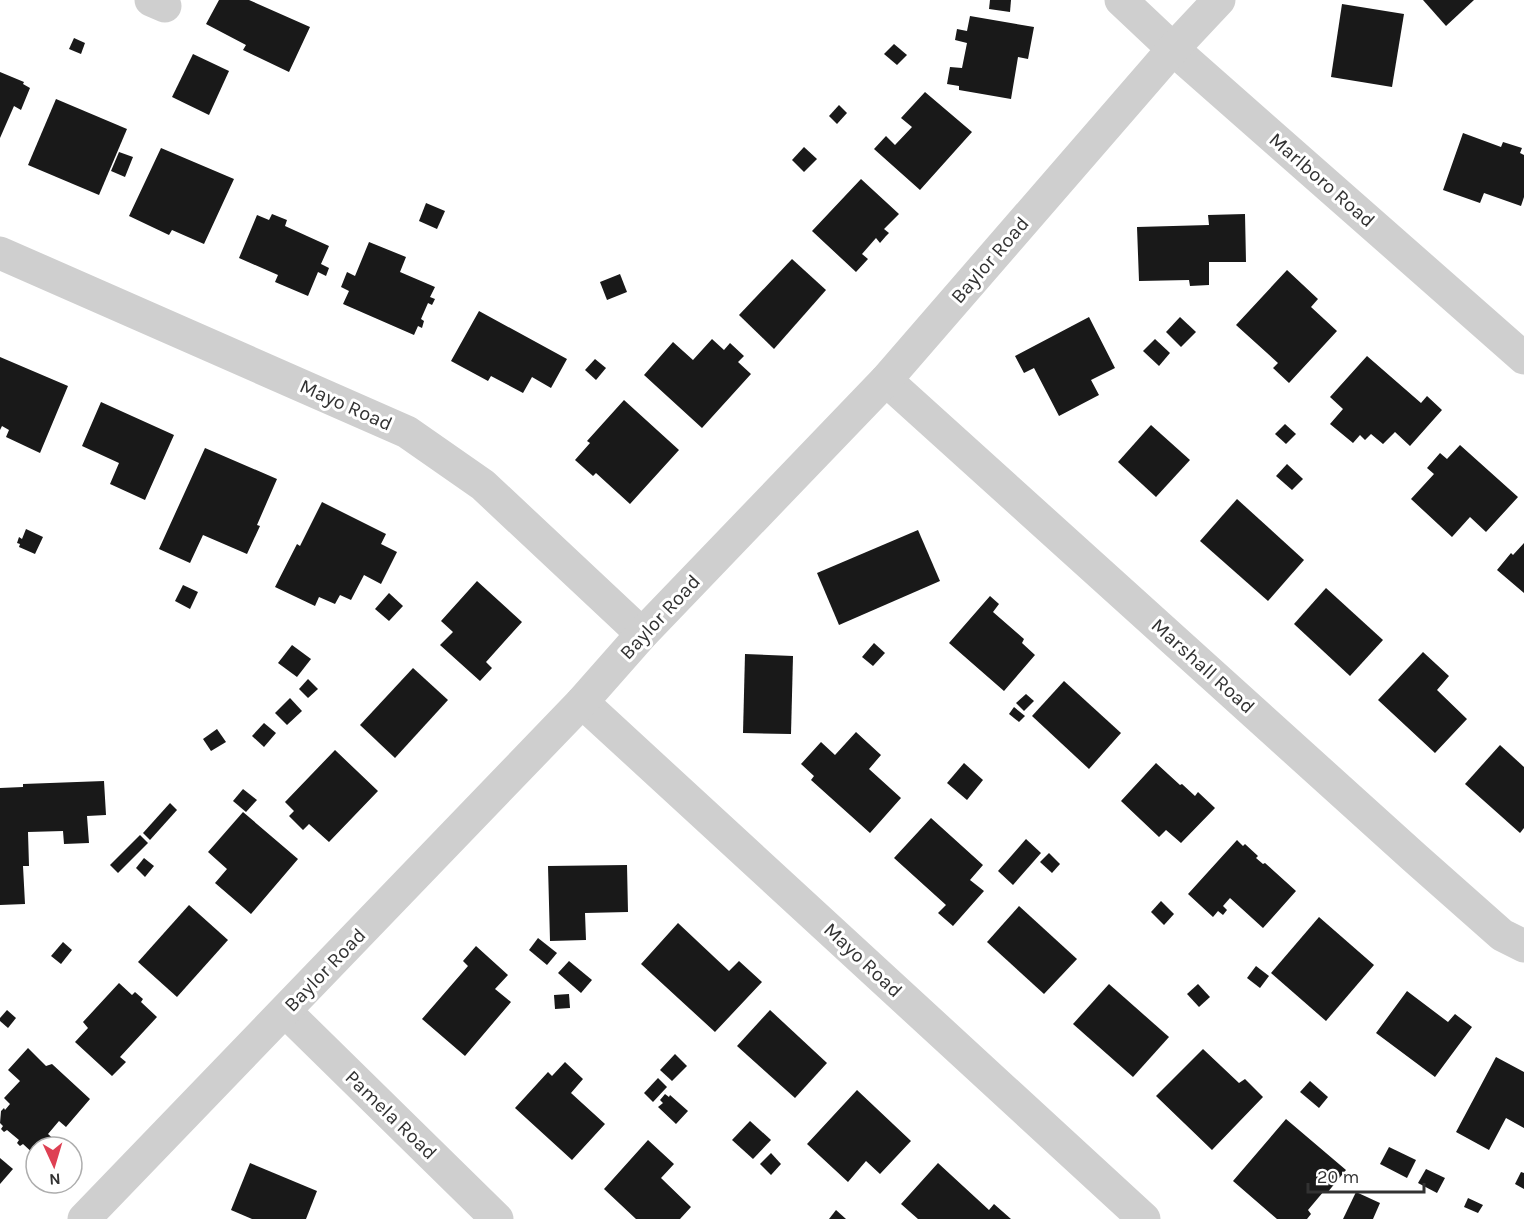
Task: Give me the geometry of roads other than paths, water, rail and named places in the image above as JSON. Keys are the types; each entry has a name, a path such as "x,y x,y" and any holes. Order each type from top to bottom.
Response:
{"street":[{"name":"Marlboro Road","path":"1121,0 1173,49 1518,342"},
{"name":"Baylor Road","path":"84,1219 582,702 642,634 886,380 1173,49 1219,0"},
{"name":"Mayo Road","path":"0,254 407,432 483,485 642,634"},
{"name":"Marshall Road","path":"886,380 1415,858 1502,935 1524,946"},
{"name":"Mayo Road","path":"582,702 1144,1219"},
{"name":"Pamela Road","path":"285,1011 497,1219"}]}
